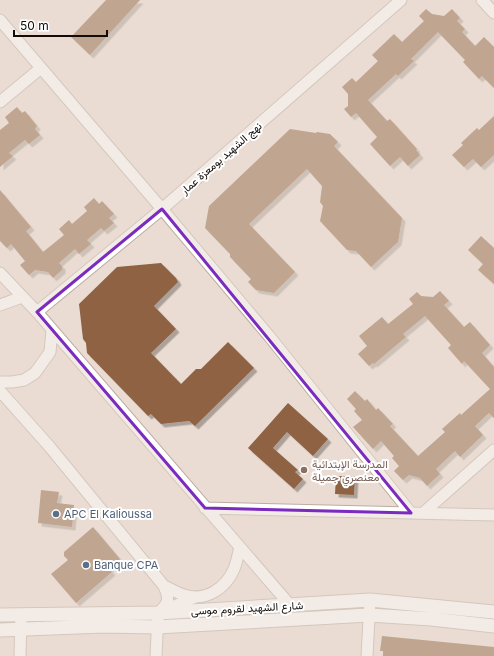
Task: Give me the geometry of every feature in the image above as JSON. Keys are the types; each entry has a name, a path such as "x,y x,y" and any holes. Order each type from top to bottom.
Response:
{"street":[{"name":"نهج الشهيد بومعزة عمار","path":"37,312 162,209 402,0"},
{"path":"482,0 494,13"},
{"path":"0,20 269,336 411,513"},
{"path":"0,102 41,68"},
{"path":"0,273 37,312 290,605"},
{"path":"0,305 22,297"},
{"path":"0,382 24,380 35,373 50,352 52,330"},
{"path":"0,391 48,446 164,586 168,596 167,605 158,613 156,656"},
{"path":"423,513 494,450"},
{"path":"205,508 494,515"},
{"path":"158,613 196,597 215,592 226,583 235,568 240,548"},
{"path":"164,586 184,595 196,597"},
{"path":"367,656 370,600"},
{"name":"شارع الشهيد لقروم موسى","path":"0,615 158,613 370,600 494,612"},
{"path":"20,656 21,615"},
{"name":"شارع الشهيد لقروم موسى","path":"0,630 104,626 157,627 369,615 431,619 494,626"}],"highlighted area":[{"path":"162,209 411,513 205,508 37,312"}],"building":[{"path":"106,0 140,0 90,55 71,37"},
{"path":"426,9 432,14 444,16 452,9 460,18 457,21 465,29 462,32 475,46 484,37 494,47 494,88 482,76 479,79 463,62 465,60 438,32 411,59 414,61 398,76 396,74 368,100 387,121 390,119 417,149 416,150 420,155 408,166 400,157 390,166 370,144 377,137 356,113 351,117 344,109 348,106 348,94 342,87 352,78 356,82 378,61 372,55 394,34 402,42 424,21 419,16"},
{"path":"17,107 22,113 25,111 37,126 35,129 40,135 29,144 25,140 9,153 13,156 0,167 0,130 9,123 5,117"},
{"path":"494,116 494,155 481,167 473,159 464,167 452,155 463,145 461,143 477,128 479,130"},
{"path":"290,129 330,134 338,142 334,146 402,218 398,242 371,267 356,251 347,250 320,221 323,206 320,202 322,186 307,169 249,224 295,272 274,293 256,290 248,282 251,279 205,228 209,206"},
{"path":"0,190 31,227 26,231 43,252 64,235 59,229 69,220 72,224 87,211 84,207 94,198 99,204 102,201 114,214 109,218 114,223 104,231 101,228 87,240 91,244 79,254 75,249 59,263 62,266 62,270 53,278 48,272 35,270 29,275 20,265 25,261 11,244 7,248 0,241"},
{"path":"481,236 494,248 494,284 478,270 483,264 468,250"},
{"path":"161,263 178,282 154,306 176,329 151,353 181,384 196,369 201,369 228,342 254,368 195,426 189,421 161,424 151,414 148,416 87,353 86,343 83,339 79,304 117,267"},
{"path":"440,291 449,301 444,305 464,327 470,322 490,345 482,353 494,367 494,418 489,413 475,426 483,435 460,457 455,451 436,469 440,474 427,486 420,478 409,475 403,480 394,471 399,466 392,458 394,456 381,441 373,449 353,427 362,420 354,411 356,409 347,399 355,391 365,401 367,399 376,410 378,408 393,424 390,426 418,456 445,432 442,429 460,413 461,415 490,389 464,361 462,364 448,348 451,345 425,316 403,334 406,337 374,364 373,363 369,366 358,354 367,346 359,336 382,317 388,324 413,304 409,299 417,292 421,296 433,297"},
{"path":"288,403 328,439 313,456 287,432 273,448 298,470 295,472 303,479 294,489 248,448"},
{"path":"336,476 355,476 354,495 335,494"},
{"name":"APC El Kalioussa","path":"41,490 59,492 57,503 74,505 72,527 38,523"},
{"name":"Banque CPA","path":"93,527 120,559 109,569 112,572 76,603 51,574 68,560 64,556 64,552"},
{"path":"382,636 494,647 494,656 383,656 383,651 380,651"}],"place":[{"name":"المدرسة الإبتدائية معنصري جميلة","path":"304,470"},
{"name":"APC El Kalioussa","path":"56,514"},
{"name":"Banque CPA","path":"86,565"}]}
